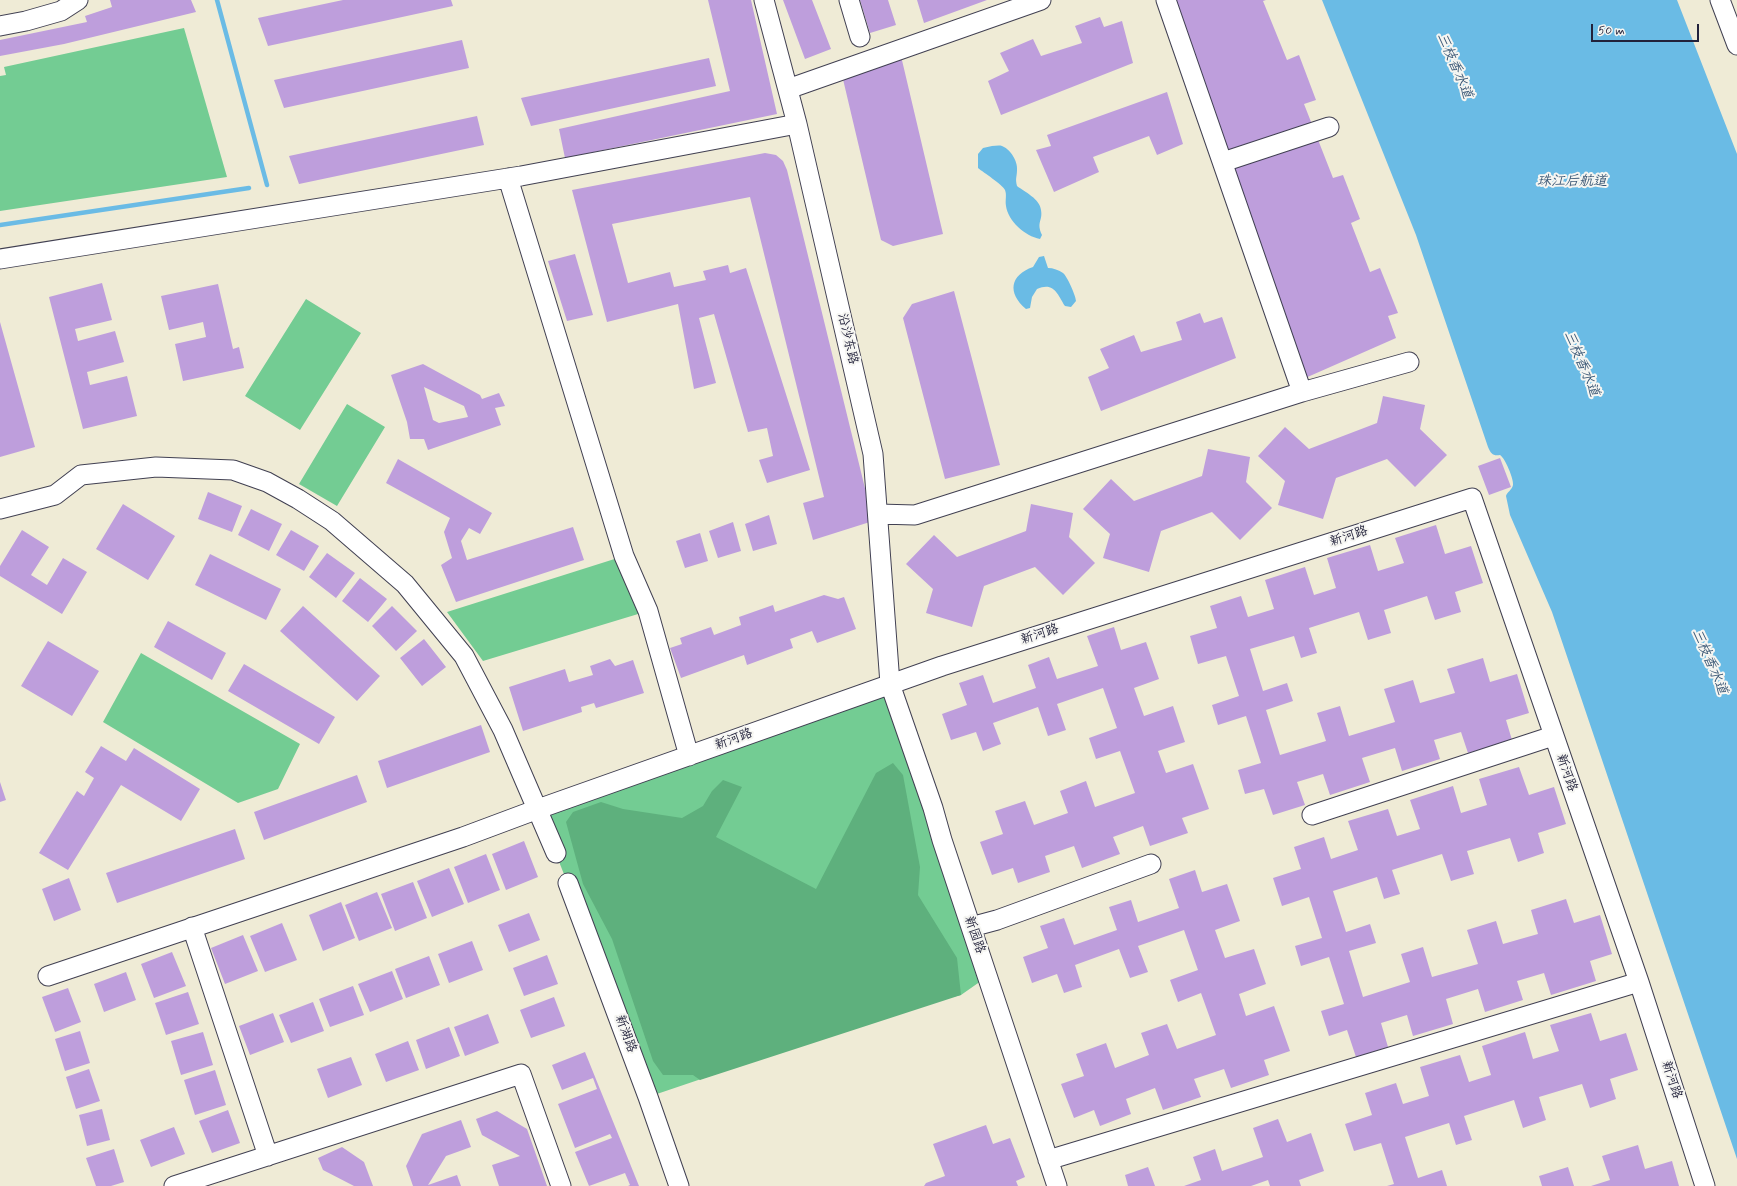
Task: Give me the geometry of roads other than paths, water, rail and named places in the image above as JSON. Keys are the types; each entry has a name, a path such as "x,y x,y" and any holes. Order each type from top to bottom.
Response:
{"street":[{"path":"0,26 26,21 61,11 78,0"},
{"name":"沿沙东路","path":"764,0 797,124 873,454 890,684"},
{"path":"849,0 860,37"},
{"path":"788,89 1041,0"},
{"path":"1166,0 1302,392"},
{"path":"1720,0 1737,45"},
{"path":"0,259 508,178 797,124"},
{"path":"1222,162 1329,127"},
{"path":"508,178 624,556 648,611 689,756"},
{"path":"878,514 915,515 1302,392 1409,362"},
{"path":"0,509 56,495 81,474 156,466 233,470 267,482 298,498 332,521 405,584 464,656 491,706 538,809 556,853"},
{"name":"新河路","path":"48,976 463,836 942,666 1472,498 1553,736 1640,982 1705,1186"},
{"name":"新园路","path":"890,684 933,808 1057,1186"},
{"path":"1312,815 1553,736"},
{"path":"971,927 997,920 1151,864"},
{"name":"新湖路","path":"568,883 645,1089 679,1186"},
{"path":"192,928 268,1156"},
{"path":"1048,1160 1640,982"},
{"path":"174,1186 520,1074 561,1186"}],"water":[{"name":"珠江后航道","path":"1322,0 1677,0 1737,154 1737,1159 1552,612 1510,515 1506,496 1513,485 1511,474 1502,457 1500,455 1492,454 1488,447 1416,235"},
{"path":"1002,146 1011,153 1015,159 1017,167 1017,186 1038,202 1041,214 1040,231 1042,235 1040,239 1029,235 1018,227 1007,212 1005,190 978,168 978,154 983,148"},
{"path":"1044,256 1048,268 1061,272 1065,275 1069,282 1076,301 1071,307 1065,306 1055,290 1048,287 1037,289 1032,297 1030,308 1026,309 1016,297 1014,285 1016,280 1025,270 1033,267 1039,257"}],"waterway":[{"path":"217,0 267,185"},
{"path":"0,225 249,188"}],"water label":[{"name":"三枝香水道","path":"1454,66"},
{"name":"三枝香水道","path":"1581,364"},
{"name":"三枝香水道","path":"1709,662"}]}
